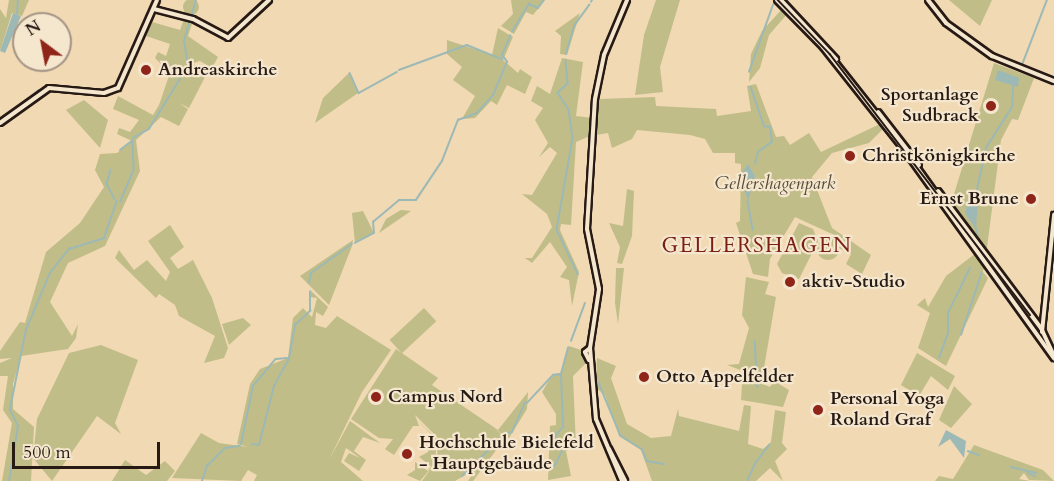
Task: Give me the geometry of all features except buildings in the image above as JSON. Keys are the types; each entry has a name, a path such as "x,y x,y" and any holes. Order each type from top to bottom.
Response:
{"main road":[{"path":"0,123 49,88 116,89 157,0"},
{"path":"154,9 193,19 226,38 240,31 269,0"},
{"path":"623,481 605,443 593,387 590,356 585,352 590,348 599,290 587,227 595,99 603,58 627,0"},
{"path":"779,0 826,45 1036,321 1054,357"},
{"path":"779,0 874,110 1041,333"},
{"path":"928,0 942,19 998,60 1054,81"},
{"path":"1041,333 1046,316 1054,215"},
{"path":"1036,321 1046,316"}],"green space":[{"path":"188,-1 194,-1 199,7 197,13 188,15 183,10 183,4"},
{"path":"9,0 29,0 24,12 12,12 0,51 0,9 6,18"},
{"path":"511,0 545,0 533,15 526,12 514,34 501,26 513,14"},
{"path":"656,0 680,0 660,67 663,92 635,95 644,35"},
{"path":"949,0 992,0 980,26"},
{"path":"783,8 788,13 769,35 760,68 749,82 751,54 762,31"},
{"path":"580,13 567,55 560,54 561,36 555,31"},
{"path":"184,19 193,21 188,36 218,57 212,68 200,61 193,63 205,77 189,108 179,103 188,109 179,126 161,117 136,140 140,171 105,246 68,263 50,302 72,336 78,324 76,338 68,349 21,356 13,384 13,409 34,427 31,481 2,481 12,423 3,410 8,376 0,376 0,363 12,358 0,359 0,351 20,322 25,323 46,252 80,223 104,187 95,170 100,154 117,153 132,141 117,134 119,128 130,132 139,120 113,109 118,96 153,115 159,105 170,73 155,58 158,52 166,56 170,44 146,36 152,22 180,30"},
{"path":"498,28 513,37 503,60 518,73 520,69 532,77 525,94 507,85 497,105 491,101 475,118 462,119 475,96 453,80 462,67 447,54 447,40 492,55"},
{"path":"562,58 583,62 576,116 592,118 590,136 576,142 571,225 561,224 560,230 579,272 572,306 569,280 560,277 567,267 550,242 532,263 525,258 532,258 552,227 547,214 522,194 532,195 557,153 550,147 539,157 548,143 535,120 543,108 531,101 537,86 550,94"},
{"path":"994,63 1034,78 1018,120 1012,119 1001,140 986,255 951,204"},
{"path":"349,73 358,93 315,123 323,98"},
{"name":"Gellershagenpark","path":"756,84 776,137 784,136 790,145 809,133 821,152 882,123 885,127 869,143 832,153 812,177 832,228 871,255 862,274 846,264 851,254 839,248 843,239 795,217 770,259 768,277 753,274 736,223 740,221 741,164 735,163 735,153 713,153 705,139 690,135 637,130 632,139 612,148 608,133 596,135 599,99 655,97 656,106 716,109 717,116 751,111 747,86"},
{"path":"84,100 108,120 100,148 66,110"},
{"path":"627,189 634,191 632,236 622,264 617,263 620,247 609,223 623,226"},
{"path":"401,210 411,211 379,233 386,219"},
{"path":"363,211 374,233 355,243 352,213"},
{"path":"799,223 813,229 818,241 799,279 782,273 777,264"},
{"path":"170,225 184,247 170,258 178,269 193,260 212,298 228,348 224,358 204,363 215,336 179,316 175,305 159,294 156,298 115,258 119,250 134,270 147,260 166,281 170,272 148,241"},
{"path":"828,238 836,241 839,249 836,257 828,260 820,257 817,249 820,241"},
{"path":"353,240 352,246 329,305 300,276"},
{"path":"976,253 987,267 982,271 988,278 946,366 918,348 930,313 917,305 925,298 928,307 946,276"},
{"path":"616,268 624,268 618,324 615,303"},
{"path":"746,277 769,282 765,294 776,297 764,368 756,381 770,387 774,381 789,390 783,407 741,400 743,371 727,365 739,364 749,328 742,315"},
{"path":"310,290 328,307 323,316 316,312 315,325 326,328 337,316 391,350 362,392 329,460 350,421 380,443 363,437 354,451 366,460 359,471 344,461 349,453 360,458 346,448 341,462 363,481 254,481 257,475 248,470 241,481 172,478 201,433 219,443 248,447 237,444 250,384 260,369 288,358 293,318 303,308 312,317 317,298 310,297"},
{"path":"424,308 436,321 402,353 390,340"},
{"path":"243,318 251,325 229,345 222,324"},
{"path":"101,345 138,360 115,423 121,434 97,416 52,481 33,458 37,419 69,353"},
{"path":"569,346 581,350 588,361 573,376 576,447 566,451 571,476 548,480 550,426 556,425 556,414 542,392 553,374 561,373"},
{"path":"396,349 438,378 432,385 498,430 528,392 527,409 509,438 493,428 506,437 473,481 468,481 476,469 455,481 422,481 437,460 438,438 415,415 419,426 413,426 394,455 385,449 393,439 379,438 351,419"},
{"path":"917,353 955,376 948,390 931,376 919,396 901,385"},
{"path":"597,358 616,366 611,378 627,424 651,438 671,436 678,409 679,416 739,431 744,405 751,406 748,444 763,449 771,442 775,410 786,412 782,443 787,449 775,461 783,481 770,468 756,481 652,481 641,450 619,436 605,395 596,388"},
{"path":"954,386 972,404 951,428 939,420"},
{"path":"415,418 437,439 435,462 432,467 420,481 407,475 415,470 415,462 428,471 431,466 419,457 428,452 431,434"},
{"path":"974,445 1043,470 1054,481 1029,480 1024,473 1019,479 1030,481 935,481 939,476 953,479"},
{"path":"125,460 146,475 165,461 175,471 167,481 112,481"}],"water":[{"path":"12,16 12,37 5,53 0,51"},
{"path":"998,70 1019,78 1018,87 995,80"},
{"path":"748,164 755,176 748,201 740,176"},
{"path":"970,194 978,196 976,229 965,213"},
{"path":"946,430 966,441 964,458 950,439 938,447"}],"waterway":[{"path":"17,12 18,0"},
{"path":"133,138 149,129 188,66 184,41 196,0"},
{"path":"512,32 529,4 538,8 544,0"},
{"path":"1022,65 1047,0"},
{"path":"566,54 574,26 589,5"},
{"path":"749,72 773,5"},
{"path":"355,243 374,233 373,222 399,200 416,200 442,161 458,120 477,113 493,95 507,62 502,55 510,36"},
{"path":"399,70 467,45 502,59"},
{"path":"566,60 568,84 558,93 569,110 573,138 557,230 578,274"},
{"path":"350,73 359,93 397,72"},
{"path":"751,87 764,125"},
{"path":"976,194 986,148 1012,107 1013,87"},
{"path":"5,117 39,90"},
{"path":"755,164 758,152 772,142 770,127 765,127"},
{"path":"133,140 134,170"},
{"path":"120,150 132,141"},
{"path":"111,170 107,184 115,199"},
{"path":"120,202 133,172"},
{"path":"10,409 26,330 50,273 69,249 104,238 117,201"},
{"path":"748,201 753,230"},
{"path":"976,227 979,242"},
{"path":"309,283 311,273 352,244"},
{"path":"939,358 948,333 948,313 970,268"},
{"path":"961,335 982,272"},
{"path":"252,444 259,445 274,386 289,359 295,325 310,311 310,292"},
{"path":"571,341 585,303"},
{"path":"755,341 758,387"},
{"path":"527,403 553,375 561,374 568,348"},
{"path":"241,444 253,386 276,359 287,358"},
{"path":"554,467 563,449 555,436 563,427 561,374"},
{"path":"599,383 621,436 642,449 647,461 664,464"},
{"path":"504,434 512,432 525,403"},
{"path":"9,481 18,426 10,410"},
{"path":"462,476 503,436"},
{"path":"757,461 769,445"},
{"path":"202,481 207,466 225,448 240,446"},
{"path":"968,451 979,455"},
{"path":"747,481 756,462"},
{"path":"1011,467 1036,473"},
{"path":"1028,473 1035,476"}],"tram line":[{"path":"778,0 830,54 1030,315"}],"place":[{"name":"Andreaskirche","path":"146,70"},
{"name":"Sportanlage Sudbrack","path":"991,106"},
{"name":"Christkönigkirche","path":"850,156"},
{"name":"Ernst Brune","path":"1031,199"},
{"name":"aktiv-Studio","path":"790,282"},
{"name":"Otto Appelfelder","path":"644,377"},
{"name":"Campus Nord","path":"376,397"},
{"name":"Personal Yoga Roland Graf","path":"818,410"},
{"name":"Hochschule Bielefeld - Hauptgebäude","path":"407,454"}],"district":[{"name":"GELLERSHAGEN","path":"757,246"}]}
